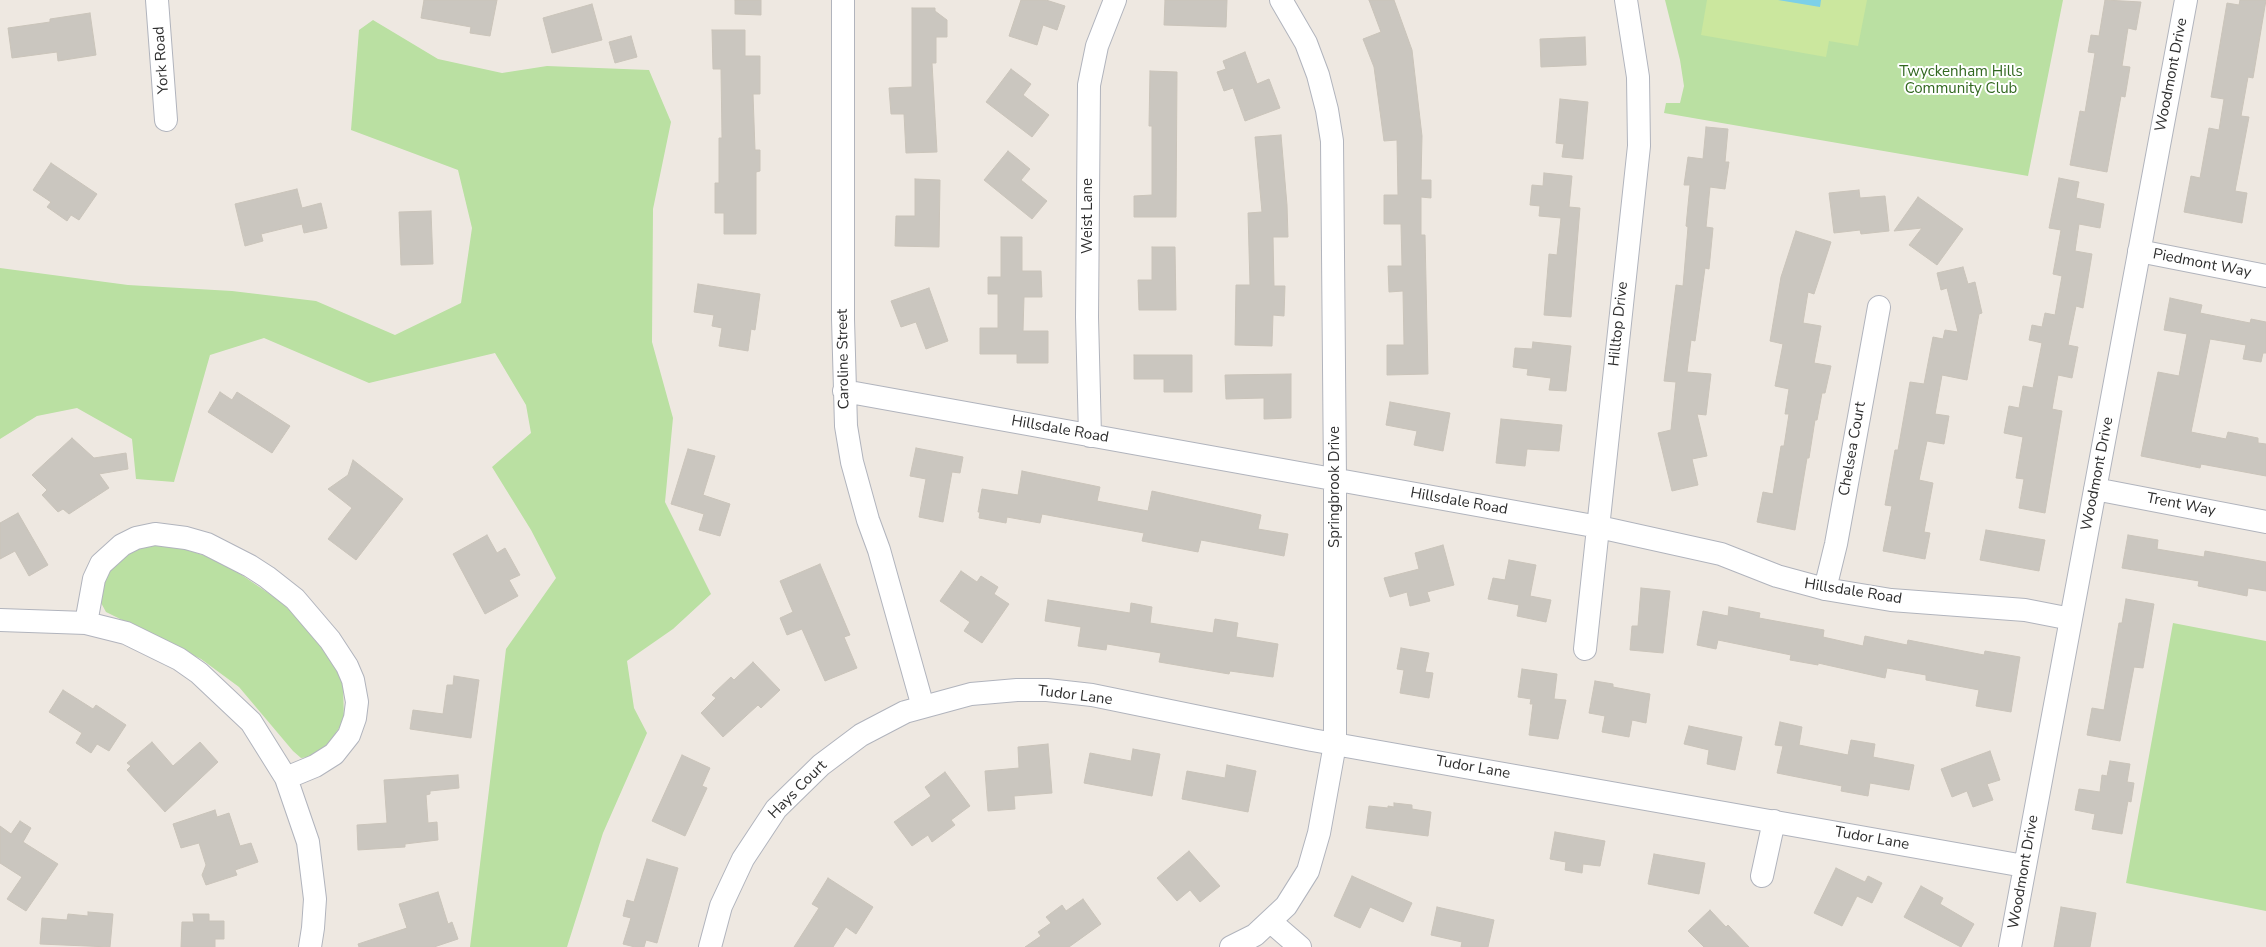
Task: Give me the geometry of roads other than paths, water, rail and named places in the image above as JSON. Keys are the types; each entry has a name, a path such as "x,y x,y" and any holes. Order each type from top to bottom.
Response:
{"street":[{"name":"York Road","path":"158,0 166,120"},
{"name":"Caroline Street","path":"843,0 844,391 852,462 923,707"},
{"name":"Weist Lane","path":"1090,436 1087,318 1088,92 1097,46 1115,0"},
{"name":"Springbrook Drive","path":"1231,947 1255,935 1270,922 1286,906 1308,871 1319,833 1335,744 1332,141 1327,110 1318,75 1306,43 1282,0"},
{"name":"Hilltop Drive","path":"1585,649 1639,146 1638,76 1626,0"},
{"name":"Woodmont Drive","path":"2010,947 2186,0"},
{"name":"Piedmont Way","path":"2139,251 2266,276"},
{"name":"Chelsea Court","path":"1825,589 1836,544 1879,307"},
{"name":"Hillsdale Road","path":"844,391 1599,527 1721,554 1785,579 1825,589 1890,600 2025,610 2071,618"},
{"name":"Trent Way","path":"2095,489 2266,522"},
{"path":"86,623 94,580 102,564 122,545 136,538 155,534 186,538 207,544 267,577 295,600 330,640 347,666 353,680 357,702 355,718 349,735 334,754 315,766 286,778"},
{"path":"0,620 86,623 126,633 179,660 199,673 251,722 286,778 308,842 315,899 314,928 310,947"},
{"name":"Tudor Lane","path":"923,707 971,694 1047,690 1092,695 1335,744 2024,866"},
{"name":"Hays Court","path":"710,947 714,929 731,882 762,828 776,809 840,750 893,718 923,707"},
{"path":"1762,876 1774,822"},
{"path":"1270,922 1300,947"}],"water":[{"path":"1778,0 1821,0 1820,7"}],"park label":[{"name":"Twyckenham Hills Community Club","path":"1961,80"}]}
